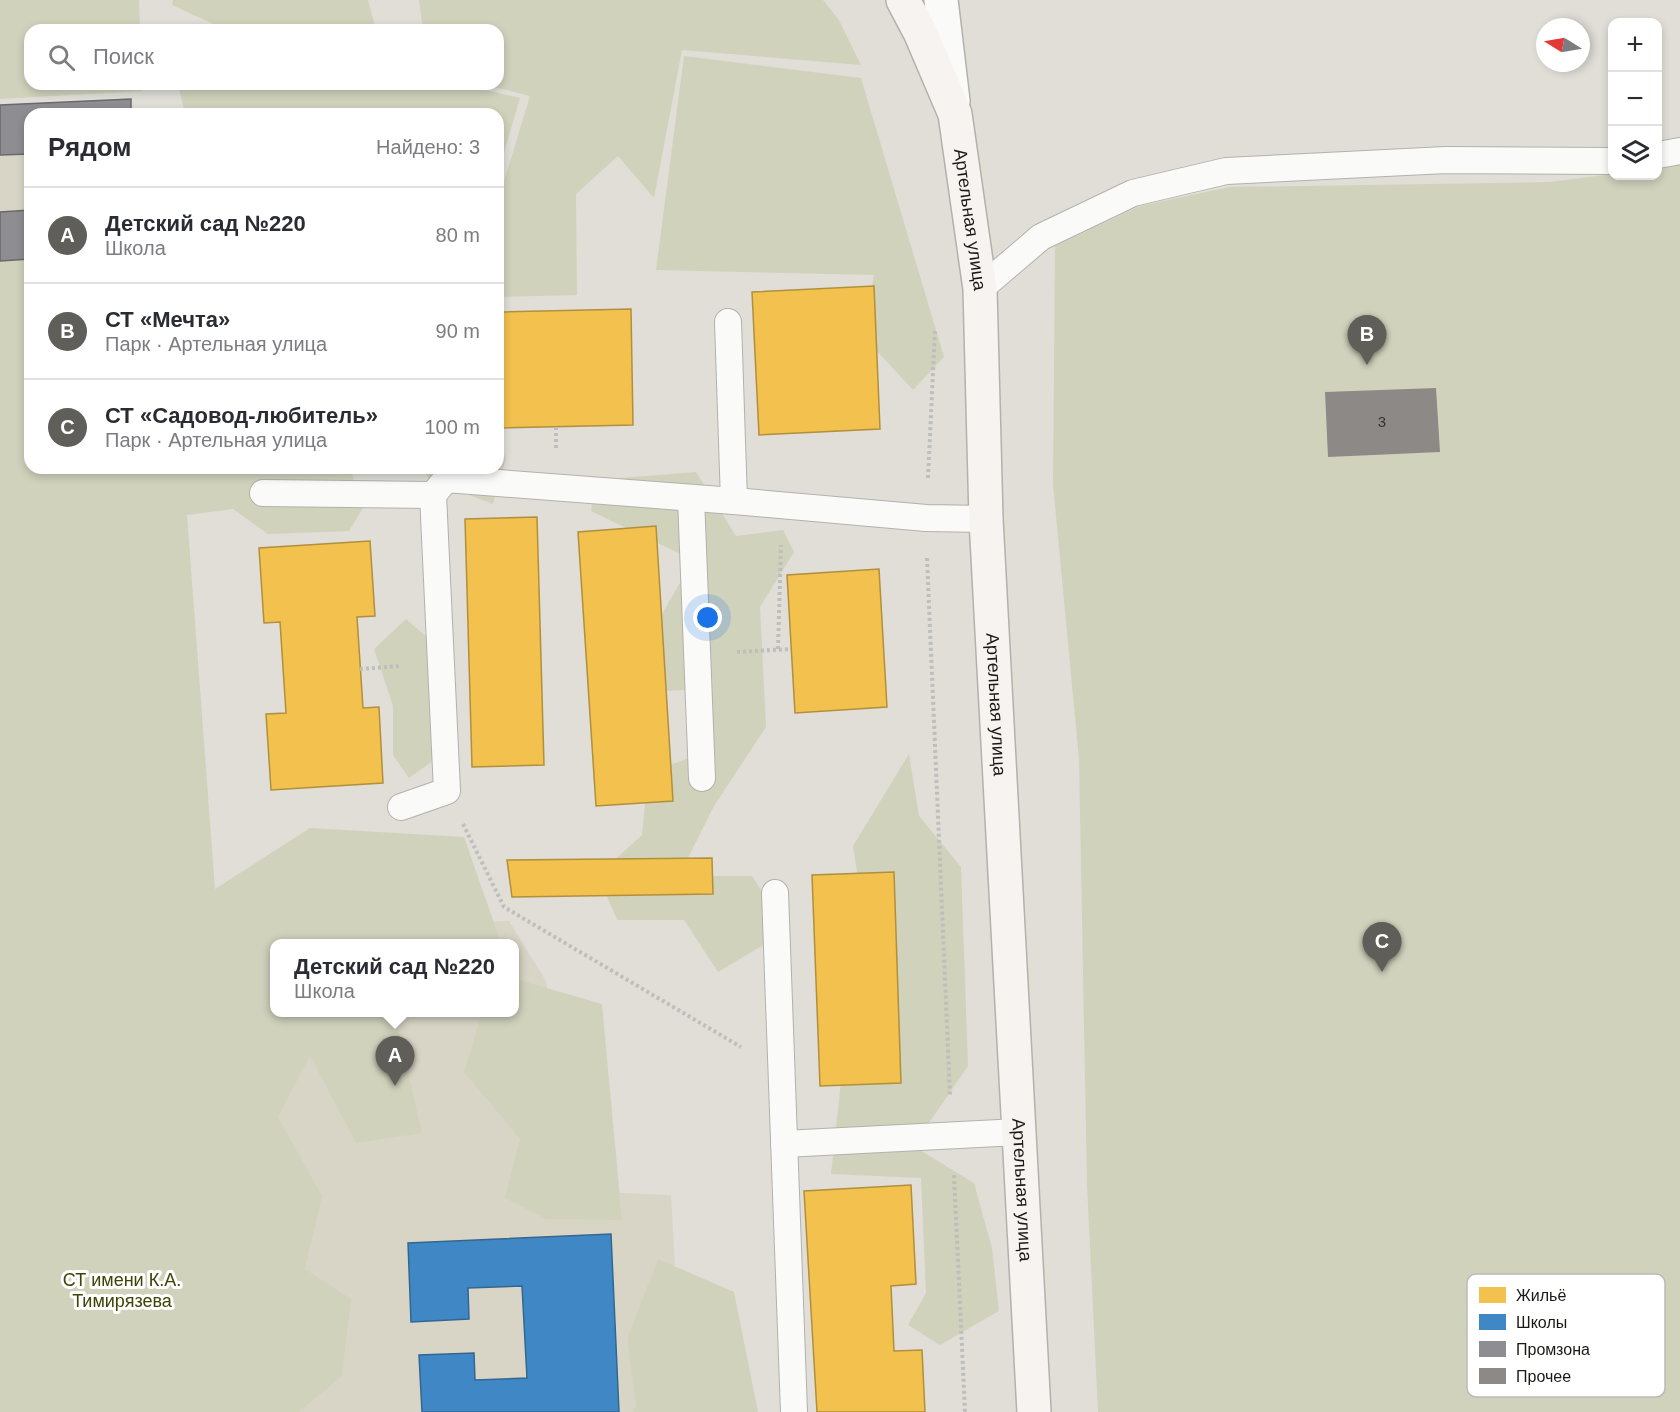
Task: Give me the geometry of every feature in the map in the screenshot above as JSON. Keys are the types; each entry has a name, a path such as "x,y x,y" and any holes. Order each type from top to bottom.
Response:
{"street":[{"path":"903,0 920,32 955,114"},
{"name":"Артельная улица","path":"941,0 980,289 986,519 1035,1412"}],"lane":[{"path":"1662,154 1680,152"},
{"path":"980,289 1041,237 1133,193 1226,171 1446,160 1608,160"},
{"path":"728,322 734,501"},
{"path":"401,807 447,791 433,495 446,478 926,518 986,519"},
{"path":"263,494 433,495"},
{"path":"691,498 702,778"},
{"path":"775,893 794,1412"},
{"path":"784,1144 1020,1132"}],"path":[{"path":"935,324 926,518 965,1412"},
{"path":"778,649 782,505"},
{"path":"698,654 791,649"},
{"path":"447,791 504,907 782,1071"}],"shaded area":[{"path":"131,99 131,108 24,108 24,259 0,261 0,105"},
{"path":"509,921 546,981 575,1191 671,1195 683,1412 253,1412 218,931"}],"green space":[{"path":"0,0 139,0 140,24 24,24 24,90 142,91 0,99"},
{"path":"173,0 368,0 374,24 213,24 172,5"},
{"path":"419,0 823,0 839,20 861,65 682,50 654,198 618,156 576,194 577,295 504,297 504,181 530,96 504,90 504,24 422,24"},
{"path":"684,56 861,78 944,357 913,390 863,336 874,275 656,270"},
{"path":"179,90 486,90 520,98 504,153 504,108 184,108"},
{"path":"1680,165 1680,1412 1098,1412 1087,1185 1079,759 1053,484 1055,246 1140,206 1230,187 1550,182 1608,175 1608,180 1662,180 1662,167"},
{"name":"СТ имени К.А. Тимирязева","path":"24,259 24,474 352,474 363,508 349,531 268,534 233,509 187,515 215,889 310,828 464,837 500,939 270,939 270,1017 402,1017 396,1021 422,1133 356,1143 310,1056 278,1117 322,1196 305,1269 351,1299 342,1376 299,1412 0,1412 0,261"},
{"path":"696,472 736,536 783,530 794,552 760,607 766,727 714,806 679,876 752,876 787,931 718,972 684,920 617,920 598,875 642,835 648,773 711,750 710,689 641,692 630,670 693,560 591,511 595,480"},
{"path":"426,474 501,474 493,504 431,481"},
{"path":"406,619 451,658 452,747 409,778 393,755 393,706 374,649"},
{"path":"909,754 919,816 961,867 968,1066 913,1146 974,1183 992,1248 999,1311 940,1345 908,1325 926,1293 921,1178 831,1174 861,897 853,846"},
{"path":"519,980 602,1004 622,1220 546,1219 505,1198 520,1139 464,1072 481,1017 519,1017"},
{"path":"658,1259 734,1292 758,1412 632,1412 636,1405 627,1339"}],"building: Жильё":[{"path":"874,286 880,429 759,435 752,292"},
{"path":"631,309 633,425 504,428 504,312"},
{"path":"537,517 544,765 472,767 465,519"},
{"path":"656,526 673,801 596,806 578,532"},
{"path":"370,541 375,616 357,617 363,708 379,707 383,783 271,790 266,714 286,713 280,622 264,623 259,548"},
{"path":"879,569 887,707 795,713 787,575"},
{"path":"712,858 713,894 512,897 507,860"},
{"path":"894,872 901,1083 820,1086 812,875"},
{"path":"911,1185 916,1284 891,1286 894,1351 922,1350 925,1412 817,1412 804,1191"}],"building: Школы":[{"path":"611,1234 619,1412 422,1412 419,1355 474,1353 475,1380 527,1378 522,1286 468,1288 469,1319 411,1322 408,1243"}],"building: Промзона":[{"path":"131,99 131,108 24,108 24,154 0,155 0,105"},
{"path":"24,210 24,259 0,261 0,212"}],"building: Прочее":[{"path":"1436,388 1440,452 1328,457 1325,392"}],"place":[{"name":"СТ «Мечта»","path":"1367,365"},
{"name":"СТ «Садовод-любитель»","path":"1382,972"},
{"name":"Детский сад №220","path":"395,1086"}]}
